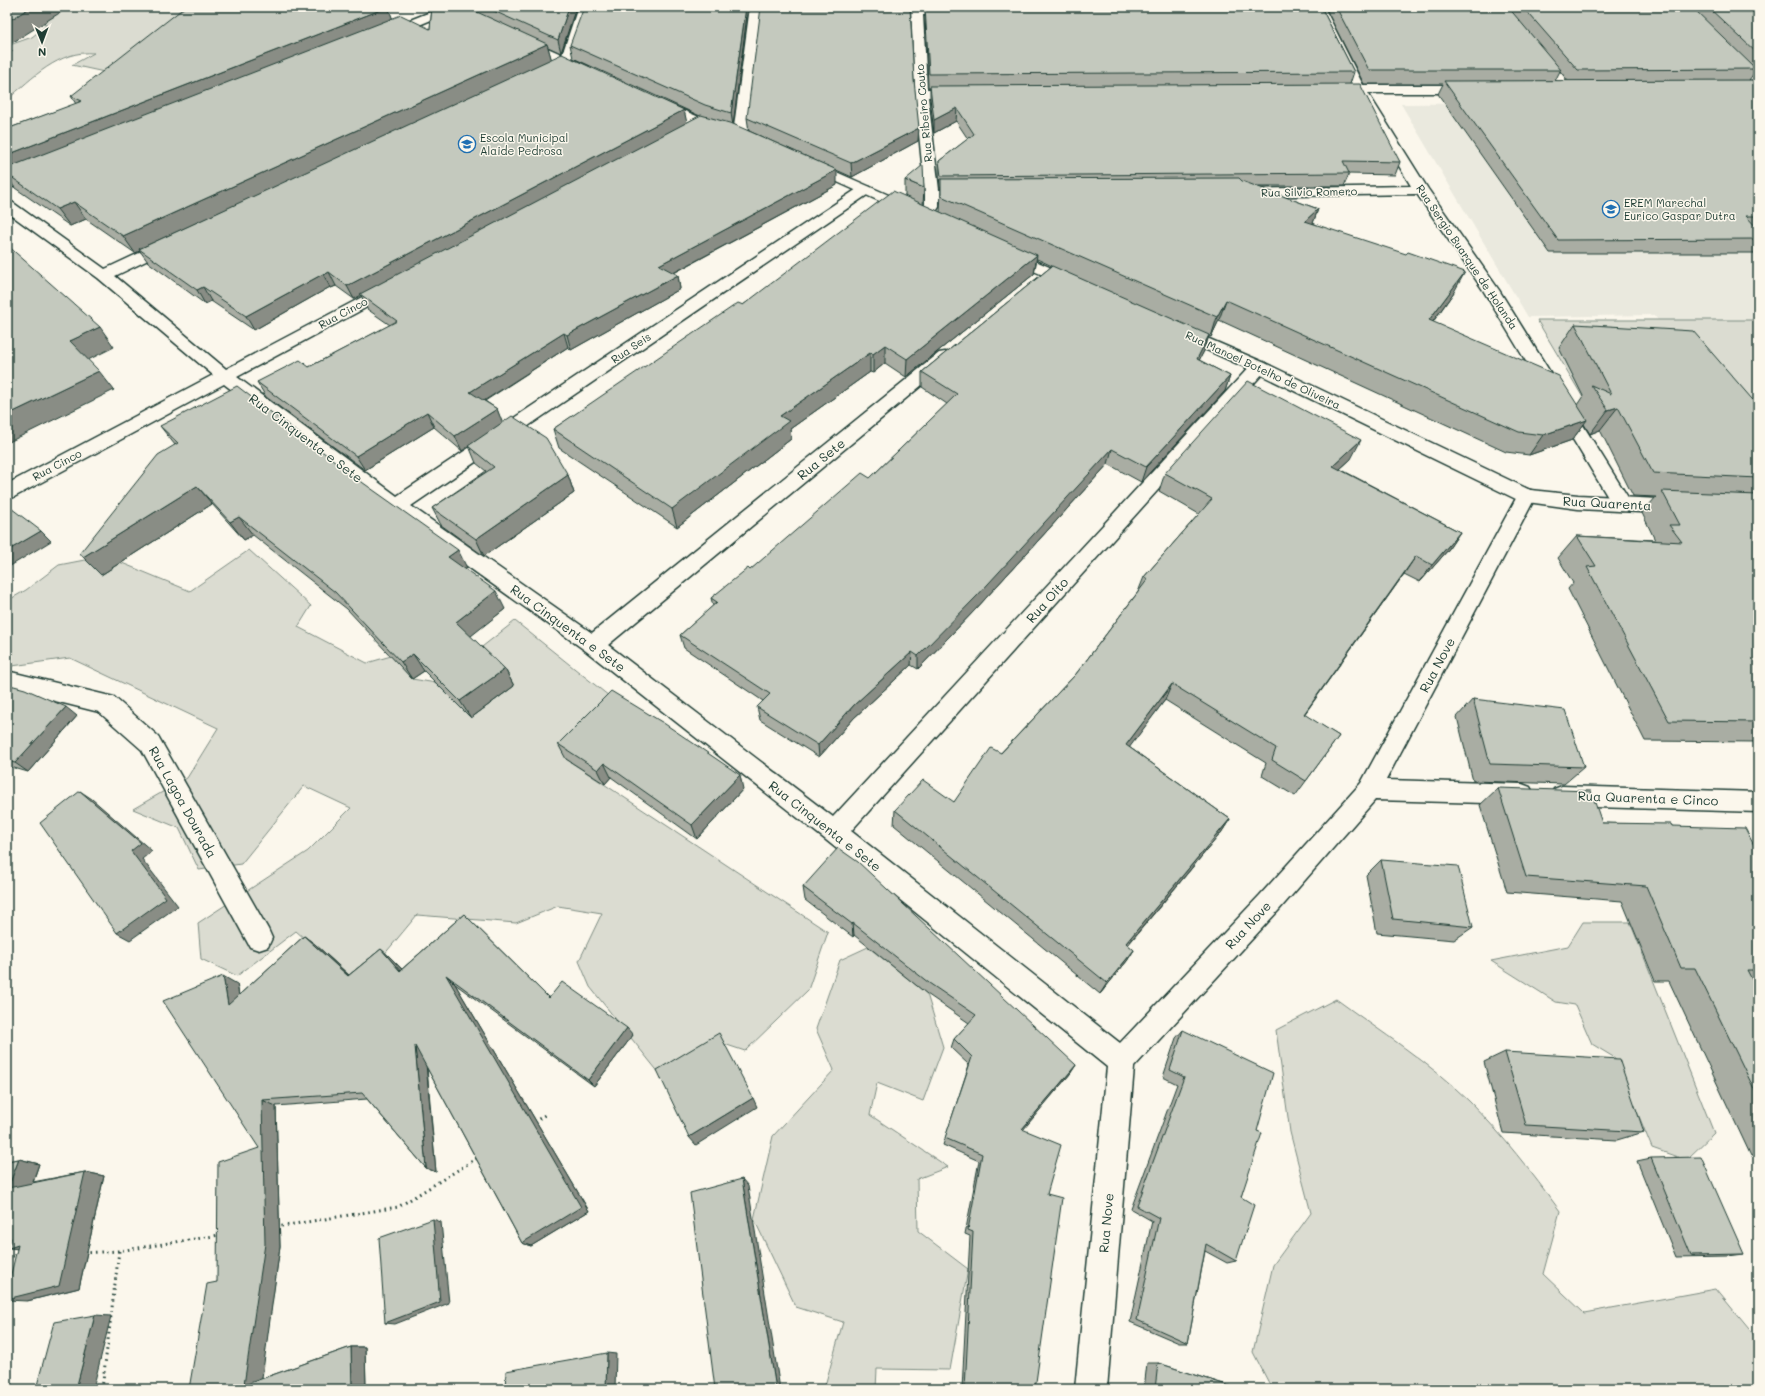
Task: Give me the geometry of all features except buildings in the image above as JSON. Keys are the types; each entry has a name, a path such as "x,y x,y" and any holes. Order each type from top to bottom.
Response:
{"street":[{"path":"530,77 566,60 584,7"},
{"path":"644,97 694,127 747,137 756,7"},
{"path":"1500,7 1566,88"},
{"path":"377,38 449,8 465,15"},
{"path":"917,10 965,12"},
{"name":"Rua Ribeiro Couto","path":"865,190 935,221 921,93 917,10"},
{"name":"Rua Sergio Buarque de Holanda","path":"1314,10 1354,90 1421,190 1491,290 1622,504"},
{"path":"508,34 594,74"},
{"path":"1719,46 1758,84"},
{"path":"1354,90 1478,88"},
{"path":"1550,88 1582,88"},
{"path":"1742,88 1758,88"},
{"path":"921,93 969,93"},
{"path":"795,158 865,190"},
{"path":"7,185 51,167"},
{"name":"Rua Seis","path":"397,506 865,190"},
{"name":"Rua Silvio Romero","path":"1268,207 1230,193 1421,190"},
{"path":"932,194 987,193"},
{"name":"Rua Cinquenta e Sete","path":"7,205 104,275 224,376 397,506 593,645 834,832 1121,1061"},
{"path":"104,275 183,238"},
{"path":"994,247 1043,277 1085,288"},
{"name":"Rua Cinco","path":"7,492 406,280"},
{"path":"1469,282 1491,290"},
{"name":"Rua Manoel Botelho de Oliveira","path":"1165,324 1259,367 1527,496"},
{"name":"Rua Sete","path":"593,645 957,348"},
{"name":"Rua Oito","path":"834,832 1259,367"},
{"name":"Rua Quarenta","path":"1527,496 1578,502 1697,507"},
{"name":"Rua Nove","path":"1091,1389 1121,1061 1269,903 1369,790 1527,496"},
{"name":"Rua Lagoa Dourada","path":"7,680 106,704 150,743 259,938"},
{"name":"Rua Quarenta e Cinco","path":"1369,790 1758,802"}],"path":[{"path":"532,1124 545,1115"},
{"path":"274,1227 398,1207 485,1153"},
{"path":"82,1253 119,1251 228,1234"},
{"path":"102,1389 119,1251"},
{"path":"7,1256 22,1255"}],"shaded area":[{"path":"47,7 215,7 132,78 72,65 94,53 81,53 69,56 47,67 7,100 7,55 13,51 7,49 7,46 32,37 47,25 22,22"},
{"name":"EREM Marechal Eurico Gaspar Dutra","path":"1758,101 1758,452 1654,315 1528,317 1401,104"},
{"path":"1537,320 1758,320 1758,505 1650,499 1639,492"},
{"path":"249,550 311,606 298,627 367,663 391,656 412,679 436,683 515,621 614,700 566,759 828,932 808,990 745,1051 724,1044 664,1079 590,987 579,961 602,913 558,906 516,923 417,915 358,986 296,931 237,976 201,959 198,923 308,851 351,808 304,786 241,864 199,870 179,828 133,809 187,778 218,728 70,658 12,666 7,673 7,601 26,590 59,565 105,556 190,591"},
{"path":"1583,922 1630,922 1714,1133 1686,1160 1652,1148 1615,1058 1592,1044 1575,1005 1556,1002 1491,961 1568,946"},
{"path":"868,947 927,994 943,1047 923,1101 877,1083 870,1115 948,1167 917,1179 918,1231 968,1269 950,1370 877,1369 876,1389 824,1389 843,1322 796,1307 754,1219 773,1136 834,1070 816,1029 840,960"},
{"path":"1336,999 1421,1060 1454,1087 1494,1127 1528,1168 1560,1211 1543,1274 1584,1313 1716,1289 1758,1340 1758,1389 1272,1389 1253,1352 1273,1265 1311,1213 1290,1132 1276,1030"}],"place":[{"name":"Escola Municipal Alaide Pedrosa","path":"467,144"},
{"name":"EREM Marechal Eurico Gaspar Dutra","path":"1611,209"}]}
